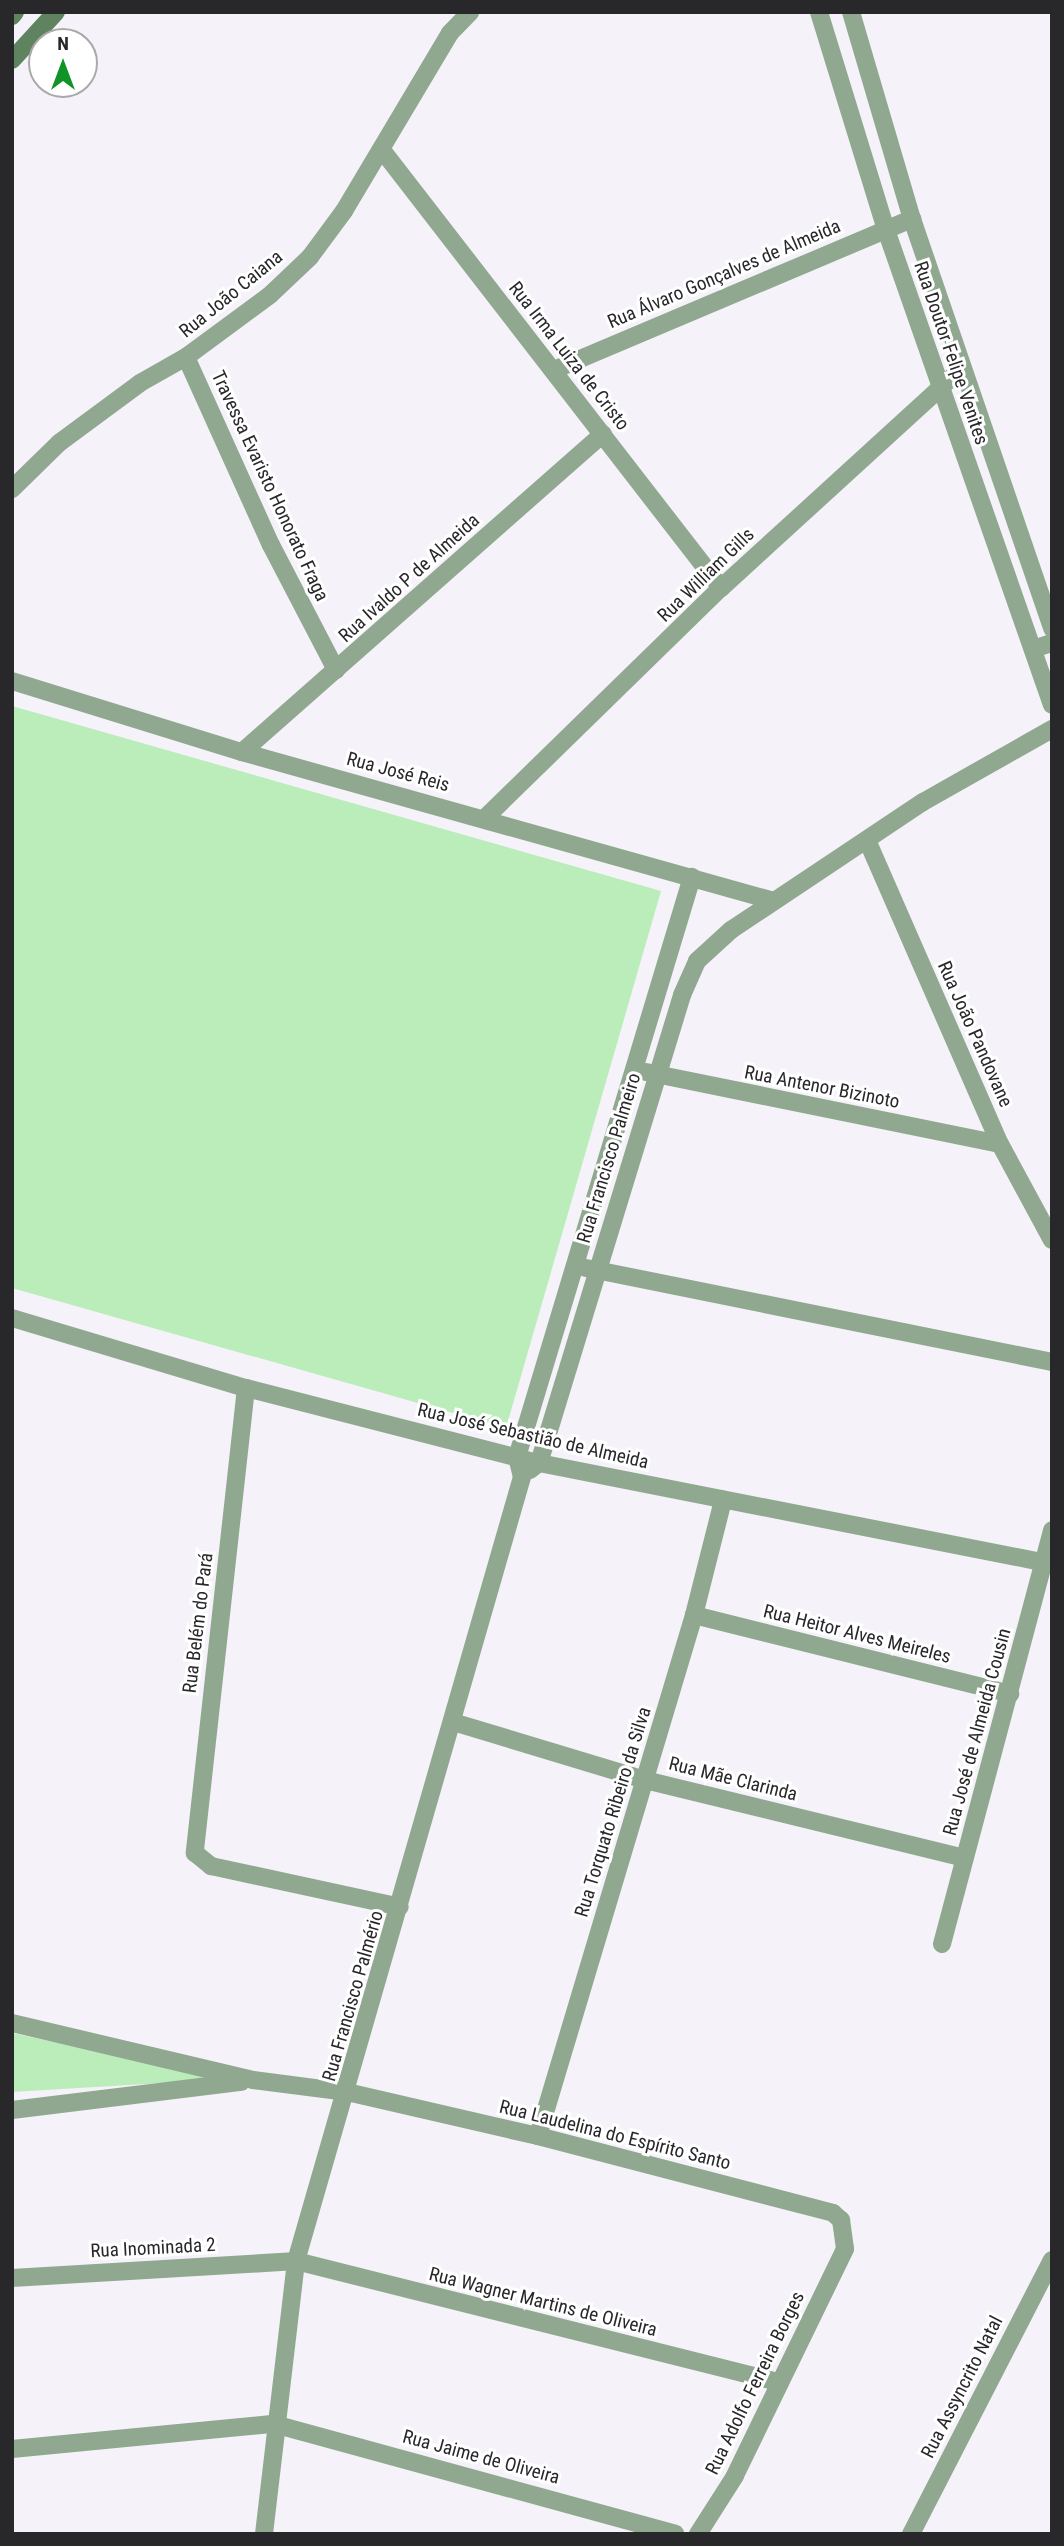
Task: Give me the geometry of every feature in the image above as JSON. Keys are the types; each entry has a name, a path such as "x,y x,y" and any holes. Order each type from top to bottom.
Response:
{"main road":[{"path":"12,60 56,12"}],"street":[{"name":"Rua João Caiana","path":"12,489 87,421 140,383 186,357 270,295 310,257 382,150 450,33 470,12"},
{"name":"Rua Doutor Felipe Venites","path":"818,12 885,227 1052,705"},
{"name":"Rua Doutor Felipe Venites","path":"850,12 912,219 961,369 1052,629"},
{"name":"Rua Irma Luiza de Cristo","path":"382,150 721,589"},
{"name":"Rua Álvaro Gonçalves de Almeida","path":"554,370 885,227 912,219"},
{"name":"Travessa Evaristo Honorato Fraga","path":"186,357 271,545 336,670"},
{"name":"Rua William Gills","path":"486,817 721,589 940,385 961,369"},
{"name":"Rua Ivaldo P de Almeida","path":"242,752 603,434"},
{"path":"1033,649 1052,643"},
{"name":"Rua José Reis","path":"12,681 242,752 486,817 774,901"},
{"name":"Rua Francisco Palmeiro","path":"540,1463 596,1270 657,1076 697,961 730,930 933,796 1052,729"},
{"name":"Rua João Pandovane","path":"867,840 1000,1144 1052,1240"},
{"name":"Rua Francisco Palmeiro","path":"517,1457 692,877"},
{"path":"671,950 697,961"},
{"name":"Rua Antenor Bizinoto","path":"636,1069 657,1076 1000,1144"},
{"path":"576,1266 1052,1362"},
{"name":"Rua José Sebastião de Almeida","path":"12,1318 246,1388 540,1463 1048,1563"},
{"name":"Rua Belém do Pará","path":"246,1388 193,1844 200,1861 400,1907"},
{"path":"517,1457 522,1477 540,1463"},
{"name":"Rua Francisco Palmério","path":"264,2534 274,2424 296,2261 347,2092 522,1477"},
{"name":"Rua Torquato Ribeiro da Silva","path":"538,2136 694,1615 723,1500"},
{"name":"Rua José de Almeida Cousin","path":"942,1944 1048,1563 1052,1530"},
{"name":"Rua Heitor Alves Meireles","path":"694,1615 1010,1693"},
{"name":"Rua Mãe Clarinda","path":"453,1722 645,1780 965,1858"},
{"path":"12,2023 253,2080"},
{"path":"12,2110 253,2080"},
{"name":"Rua Laudelina do Espírito Santo","path":"253,2080 347,2092 538,2136 834,2213 841,2220 845,2249"},
{"name":"Rua Adolfo Ferreira Borges","path":"698,2534 735,2476 845,2249"},
{"name":"Rua Assyncrito Natal","path":"911,2534 1052,2260"},
{"name":"Rua Inominada 2","path":"12,2278 296,2261"},
{"name":"Rua Wagner Martins de Oliveira","path":"296,2261 780,2383"},
{"path":"12,2449 274,2424"},
{"name":"Rua Jaime de Oliveira","path":"274,2424 675,2534"}],"green space":[{"path":"12,706 661,891 506,1428 12,1288"},
{"path":"12,2033 211,2076 197,2081 12,2092"}]}
